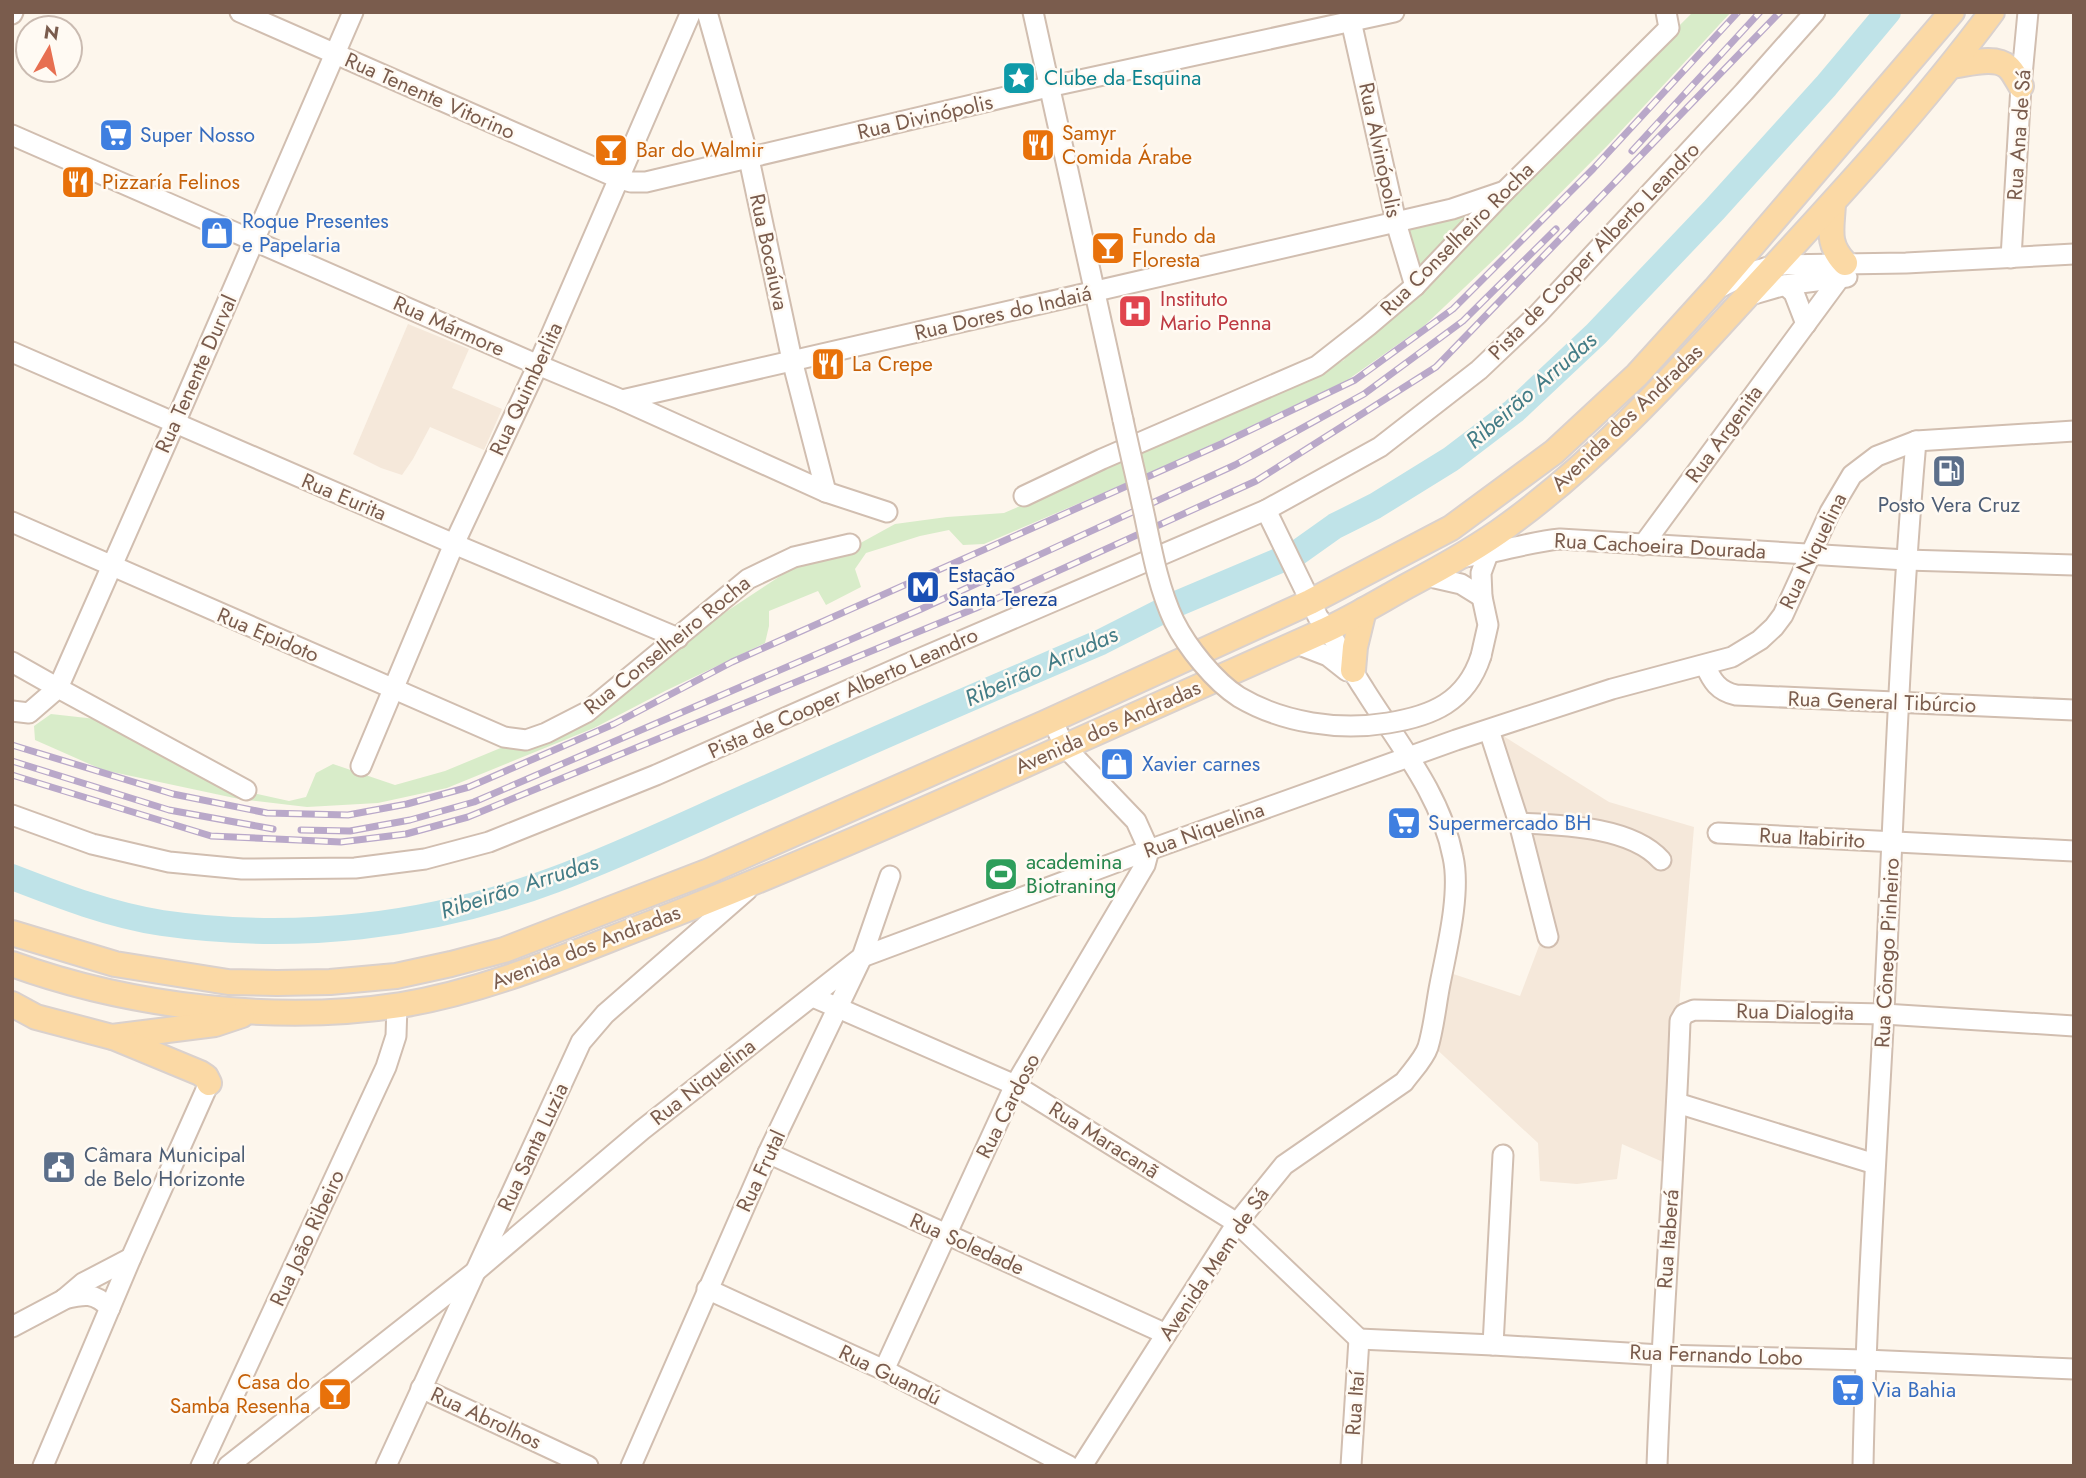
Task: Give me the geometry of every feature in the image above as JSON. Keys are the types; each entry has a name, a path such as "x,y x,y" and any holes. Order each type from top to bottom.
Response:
{"main road":[{"name":"Avenida dos Andradas","path":"12,933 115,964 228,982 330,982 396,976 504,950 709,872 1310,602 1451,528 1554,453 1637,375 1715,289 1952,12"},
{"name":"Avenida dos Andradas","path":"12,964 141,999 251,1013 324,1012 397,1005 457,994 500,981 754,883 1328,629 1426,576 1503,529 1596,454 1642,409 1747,296 1780,275 1833,203 1952,66 1992,12"},
{"path":"1952,66 1998,62 2008,66 2021,86"},
{"path":"1833,203 1831,239 1842,271"},
{"path":"1488,554 1503,529"},
{"path":"1355,676 1355,647 1364,610"},
{"path":"12,1004 36,1017 112,1037 200,1073 206,1077 208,1083"},
{"path":"112,1037 215,1024 251,1013"}],"street":[{"name":"Rua Tenente Vitorino","path":"240,12 620,179"},
{"name":"Rua Tenente Durval","path":"58,688 352,12"},
{"name":"Rua Quimberlita","path":"361,766 454,544 538,365 691,12"},
{"name":"Rua Bocaíuva","path":"707,12 749,159 792,360 826,492"},
{"path":"1033,12 1152,552 1164,597 1174,620 1186,642 1201,660 1220,682 1239,696 1287,717 1323,724 1371,726 1419,718 1457,695 1472,678 1481,656 1488,625 1482,597 1481,573 1488,554"},
{"name":"Rua Divinópolis","path":"620,179 646,182 1351,17 1394,12"},
{"name":"Pista de Cooper Alberto Leandro","path":"12,816 92,844 169,862 242,869 355,868 425,859 489,842 656,775 1266,510 1380,447 1479,370 1538,314 1815,12"},
{"name":"Rua Ana de Sá","path":"2011,258 2028,12"},
{"name":"Rua Alvinópolis","path":"1351,17 1396,222 1415,286"},
{"name":"Rua Conselheiro Rocha","path":"1024,496 1102,459 1317,366 1415,286 1667,20"},
{"name":"Rua Mármore","path":"12,135 622,400 826,492 887,512"},
{"name":"Rua Dores do Indaiá","path":"622,400 1452,209 1505,191"},
{"path":"1715,289 1751,272 1780,275 1842,271 1906,262 2074,254"},
{"name":"Rua Argenita","path":"1643,545 1842,271"},
{"path":"1780,275 1794,293 1806,324"},
{"name":"Rua Eurita","path":"12,352 678,638"},
{"name":"Rua Niquelina","path":"229,1465 475,1271 642,1129 862,957 1149,850 1410,757 1612,689 1732,657 1760,640 1783,615 1830,512 1852,475 1877,456 1916,441 2074,431"},
{"name":"Rua Cônego Pinheiro","path":"1863,1466 1865,1360 1884,1014 1897,703 1916,441"},
{"name":"Avenida Mem de Sá","path":"1082,1466 1237,1223 1284,1166 1404,1082 1428,1048 1451,927 1454,858 1441,817 1410,757 1318,617 1266,510"},
{"name":"Rua Epidoto","path":"12,522 504,737 526,740"},
{"name":"Rua Cachoeira Dourada","path":"1457,558 1488,554 1534,541 1560,539 1906,560 2074,565"},
{"name":"Rua Conselheiro Rocha","path":"526,740 587,712 748,579 794,557 850,544"},
{"path":"1426,576 1461,584 1482,597"},
{"name":"Avenida Mem de Sá","path":"1294,643 1328,656 1355,676"},
{"path":"12,662 246,790"},
{"name":"Rua General Tibúrcio","path":"1705,665 1713,682 1726,693 1736,695 2074,710"},
{"path":"12,711 29,713 58,688"},
{"path":"1052,720 1065,747 1136,821 1149,850"},
{"path":"1489,730 1519,823 1548,937"},
{"path":"1519,823 1562,825 1631,840 1661,860"},
{"name":"Rua Itabirito","path":"1718,833 2074,851"},
{"name":"Rua Cardoso","path":"884,1370 1016,1085 1137,882 1149,850"},
{"name":"Rua Frutal","path":"631,1466 768,1153 862,957 890,876"},
{"name":"Rua Santa Luzia","path":"386,1466 581,1042 605,1014 754,883"},
{"name":"Rua Maracanã","path":"813,997 1016,1085 1237,1223 1359,1339"},
{"name":"Rua João Ribeiro","path":"203,1459 386,1068 396,1036 397,1005"},
{"name":"Rua Dialogita","path":"1684,1014 1694,1010 1884,1014 2074,1026"},
{"name":"Rua Itaberá","path":"1657,1466 1680,1021 1684,1014"},
{"path":"12,1024 36,1017"},
{"path":"43,1466 208,1083"},
{"path":"1677,1104 1875,1164"},
{"name":"Rua Soledade","path":"768,1153 1166,1334"},
{"path":"1493,1345 1503,1155"},
{"path":"12,1327 63,1300 83,1283 131,1258"},
{"name":"Rua Guandú","path":"707,1289 884,1370 1069,1466"},
{"path":"63,1300 82,1295 92,1296 102,1300 110,1308"},
{"path":"411,1322 427,1318 439,1320 445,1331 443,1342"},
{"name":"Rua Fernando Lobo","path":"1359,1339 1661,1355 2074,1369"},
{"name":"Rua Itaí","path":"1351,1466 1359,1339"},
{"name":"Rua Abrolhos","path":"421,1388 589,1466"},
{"path":"203,1459 229,1465"}],"shaded area":[{"path":"408,324 469,349 452,388 502,409 484,450 430,427 402,475 353,454"},
{"path":"1497,732 1609,802 1694,827 1667,1151 1663,1162 1622,1144 1617,1179 1577,1184 1540,1181 1538,1143 1432,1045 1441,970 1520,996 1542,938"}],"green space":[{"path":"1693,12 1731,12 1608,145 1504,250 1424,326 1346,381 1173,463 984,544 963,545 949,530 866,553 855,569 861,587 826,605 818,591 769,611 765,643 594,728 447,788 378,803 307,807 239,799 103,770 35,740 34,726 51,714 96,719 225,787 289,801 306,797 316,773 333,764 395,785 445,771 503,747 531,745 794,567 846,551 895,524 1004,513 1289,389 1344,360 1351,348"},
{"path":"1494,199 1416,277 1402,228"}],"waterway":[{"name":"Ribeirão Arrudas","path":"12,877 67,898 124,915 212,929 311,930 361,926 459,909 507,896 608,859 1101,642 1174,605 1297,553 1335,526 1375,506 1451,459 1514,411 1596,334 1714,210 1826,86 1888,12"}],"railway":[{"path":"12,745 173,794 267,813 348,815 407,804 469,787 614,724 732,662 1221,444 1355,380 1453,309 1593,169 1738,12"},
{"path":"1632,151 1760,12"},
{"path":"12,775 211,836 341,842 406,834 468,817 976,608 1256,481 1436,367 1780,12"},
{"path":"301,830 350,831 410,820 474,802 919,610 1235,465 1364,394 1463,321 1556,229"},
{"path":"12,761 169,810 273,829"}],"place":[{"name":"Clube da Esquina","path":"1019,78"},
{"name":"Super Nosso","path":"116,135"},
{"name":"Samyr Comida Árabe","path":"1038,145"},
{"name":"Bar do Walmir","path":"611,150"},
{"name":"Pizzaría Felinos","path":"78,182"},
{"name":"Roque Presentes e Papelaria","path":"217,233"},
{"name":"Fundo da Floresta","path":"1108,248"},
{"name":"Instituto Mario Penna","path":"1135,311"},
{"name":"La Crepe","path":"828,364"},
{"name":"Posto Vera Cruz","path":"1949,471"},
{"name":"Estação Santa Tereza","path":"923,587"},
{"name":"Xavier carnes","path":"1117,764"},
{"name":"Supermercado BH","path":"1404,823"},
{"name":"academina Biotraning","path":"1001,874"},
{"name":"Câmara Municipal de Belo Horizonte","path":"59,1167"},
{"name":"Via Bahia","path":"1848,1390"},
{"name":"Casa do Samba Resenha","path":"335,1394"}]}
